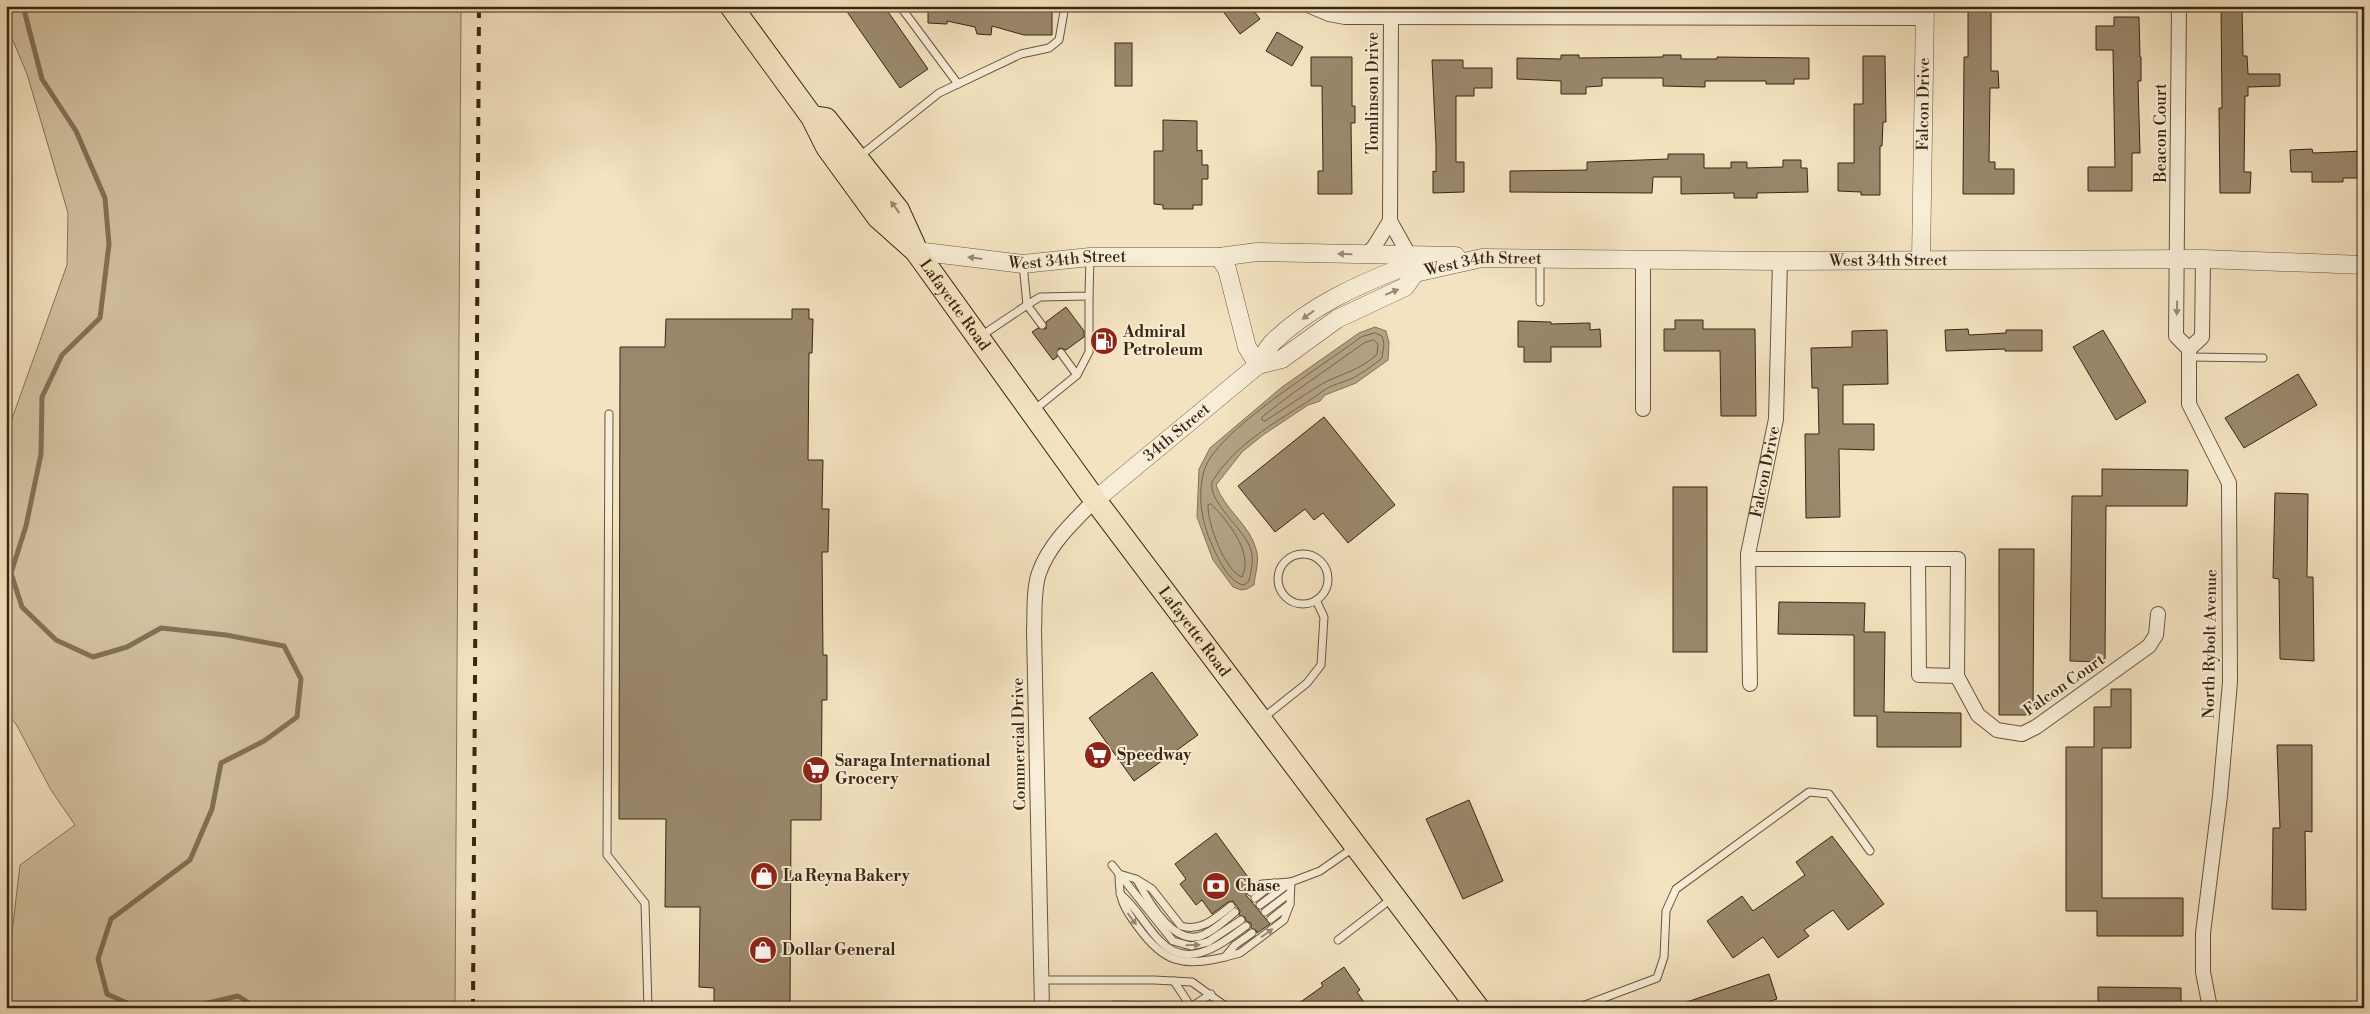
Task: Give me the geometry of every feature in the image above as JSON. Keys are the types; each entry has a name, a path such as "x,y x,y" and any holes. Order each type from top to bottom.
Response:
{"main road":[{"name":"Lafayette Road","path":"730,6 812,117 827,146 878,217 916,250"},
{"name":"Lafayette Road","path":"812,117 826,119 898,210 916,250 1032,412 1395,897 1473,1006"}],"street":[{"name":"Tomlinson Drive","path":"1310,6 1345,17 1391,17 1390,221 1409,255"},
{"name":"Beacon Court","path":"2178,259 2179,6"},
{"path":"1391,17 1925,12"},
{"name":"Falcon Drive","path":"1921,260 1925,12"},
{"path":"1367,254 1374,247 1390,221"},
{"name":"West 34th Street","path":"916,250 1023,264 1090,257 1219,257 1257,252 1642,260 2203,259 2364,265"},
{"path":"1219,257 1227,269 1247,347 1258,365"},
{"name":"West 34th Street","path":"1258,365 1282,359 1337,318 1405,287 1415,273 1482,258"},
{"path":"2178,259 2176,336 2189,353 2202,336 2203,259"},
{"path":"1642,260 1643,409"},
{"name":"Falcon Drive","path":"1750,684 1748,559 1776,419 1780,261"},
{"name":"North Rybolt Avenue","path":"2189,353 2188,404 2229,483 2230,682 2220,796 2203,932 2202,972 2210,1008"},
{"name":"34th Street","path":"1096,500 1258,365"},
{"name":"Commercial Drive","path":"1042,1008 1034,640 1036,591 1039,574 1049,553 1069,526 1096,500"},
{"name":"Falcon Court","path":"1748,559 1958,559 1957,676 1978,715 1997,730 2022,734 2036,727 2149,646 2156,635 2158,614"},
{"path":"1918,559 1918,675 1957,676"}],"lane":[{"path":"900,6 958,84"},
{"path":"858,158 939,93 1021,54 1049,48 1059,40 1065,6"},
{"path":"1032,412 1077,375 1089,352 1090,257"},
{"path":"1540,259 1540,302"},
{"path":"1023,264 1027,305 1042,325"},
{"path":"978,337 1040,297 1089,296"},
{"path":"2189,353 2263,358"},
{"path":"1061,354 1077,375"},
{"path":"609,414 607,856 645,903 648,1008"},
{"path":"1303,554 1312,556 1324,566 1327,574 1326,589 1316,600 1300,604 1287,598 1281,592 1278,581 1279,572 1284,563 1291,557 1303,554"},
{"path":"1261,719 1307,683 1321,665 1324,616 1316,600"},
{"path":"1577,1008 1657,978 1664,957 1666,911 1676,889 1809,792 1829,794 1870,852"},
{"path":"1260,905 1291,882 1320,871 1357,846"},
{"path":"1112,865 1173,942 1191,946 1208,942 1241,920"},
{"path":"1119,874 1123,907 1152,945 1170,958 1196,962 1240,953 1284,920 1290,904 1291,882"},
{"path":"1119,874 1136,879 1152,889 1181,926 1194,929 1233,909"},
{"path":"1253,895 1274,883 1291,882"},
{"path":"1120,894 1131,903 1160,942 1178,952 1189,954 1211,951 1246,926"},
{"path":"1266,912 1290,894"},
{"path":"1338,940 1395,897"},
{"path":"1270,919 1290,904"},
{"path":"1225,957 1235,945 1252,933"},
{"path":"1042,980 1192,982 1228,1008"},
{"path":"1174,981 1191,1007"},
{"path":"1106,1008 1115,1005 1191,1007 1211,994"}],"shaded area":[{"path":"6,6 461,6 455,1008 6,1008 6,984 20,865 75,825 51,790 16,724 6,713 6,444 13,416 67,265 68,213 27,74 6,24"}],"water":[{"path":"1375,327 1386,331 1389,343 1388,360 1356,383 1325,395 1320,401 1308,405 1263,435 1242,452 1216,485 1225,502 1253,540 1257,553 1254,585 1241,590 1233,587 1213,560 1197,517 1199,469 1210,448 1282,387 1359,333"}],"building":[{"path":"843,6 884,6 928,69 900,88"},
{"path":"928,6 1052,6 1052,35 1024,35 992,26 991,35 977,34 975,27 947,21 947,24 928,23"},
{"path":"1219,6 1250,6 1260,19 1240,34"},
{"path":"2221,6 2242,6 2243,56 2247,56 2248,74 2280,74 2280,86 2248,87 2248,96 2245,96 2244,172 2251,172 2250,193 2220,193 2219,108 2222,108"},
{"path":"1968,7 1991,7 1991,71 1998,71 1999,88 1990,88 1989,162 1995,162 1995,169 2014,169 2014,194 1963,194 1964,57 1968,57"},
{"path":"2114,17 2139,17 2141,57 2141,81 2138,81 2140,153 2132,153 2132,191 2088,191 2088,167 2115,167 2113,50 2096,50 2096,26 2114,26"},
{"path":"1277,32 1303,47 1292,66 1266,51"},
{"path":"1115,43 1132,43 1132,86 1115,86"},
{"path":"1561,55 1579,55 1579,58 1681,55 1681,59 1717,59 1717,57 1809,58 1809,79 1794,79 1794,84 1766,84 1766,81 1705,81 1705,87 1663,86 1663,78 1602,78 1602,86 1586,87 1586,94 1561,94 1561,81 1517,79 1517,58 1561,59"},
{"path":"1863,56 1885,56 1886,122 1883,122 1882,146 1880,146 1880,195 1861,195 1861,192 1838,191 1838,163 1854,163 1854,104 1863,104"},
{"path":"1311,57 1352,57 1352,106 1355,106 1355,123 1351,123 1352,194 1318,194 1318,171 1323,171 1322,86 1311,86"},
{"path":"1432,60 1463,60 1463,68 1492,68 1492,88 1474,88 1474,96 1456,96 1456,162 1464,162 1464,192 1433,193 1433,171 1436,172 1436,145"},
{"path":"1163,120 1197,121 1197,151 1202,150 1202,165 1208,165 1208,179 1202,179 1202,205 1193,205 1193,209 1163,209 1163,205 1154,204 1154,151 1163,151"},
{"path":"2312,149 2313,153 2364,151 2364,178 2343,178 2343,182 2312,182 2312,172 2291,172 2290,150"},
{"path":"1668,154 1704,154 1704,168 1731,168 1731,162 1747,162 1747,168 1783,167 1783,160 1801,160 1801,168 1807,168 1808,192 1757,193 1757,198 1734,198 1734,193 1681,194 1681,177 1653,177 1652,193 1510,192 1510,171 1587,170 1587,162 1668,159"},
{"path":"1066,307 1084,331 1084,337 1066,350 1058,349 1057,357 1053,360 1032,332 1038,328 1046,329 1046,322"},
{"path":"792,309 809,309 809,319 813,319 812,353 809,353 808,460 823,460 822,509 829,509 828,552 822,552 823,655 827,655 827,700 822,700 821,820 791,820 790,1008 714,1008 714,988 699,987 700,907 665,907 666,819 619,819 620,347 665,347 666,319 792,319"},
{"path":"1675,320 1703,320 1703,329 1755,329 1756,416 1721,416 1720,351 1664,351 1664,329 1675,329"},
{"path":"1518,321 1551,322 1551,324 1590,323 1590,330 1600,329 1601,347 1551,347 1551,362 1524,362 1524,347 1518,347"},
{"path":"1968,329 1969,335 2006,333 2006,330 2042,330 2042,351 2005,351 2005,349 1946,351 1945,330"},
{"path":"1887,330 1888,384 1843,385 1843,424 1874,424 1874,450 1839,449 1840,517 1806,518 1805,434 1819,434 1818,388 1812,388 1811,348 1852,347 1852,331"},
{"path":"2103,330 2146,402 2116,420 2073,347"},
{"path":"2298,374 2317,405 2244,448 2225,418"},
{"path":"1324,417 1395,505 1348,543 1323,513 1314,520 1305,509 1275,532 1238,486"},
{"path":"2102,469 2188,470 2187,506 2106,506 2105,662 2070,661 2072,496 2102,496"},
{"path":"1673,487 1707,487 1707,652 1673,652"},
{"path":"2275,493 2308,494 2307,577 2313,577 2314,661 2280,659 2279,579 2273,578"},
{"path":"1999,549 2034,549 2033,715 1999,715"},
{"path":"1779,602 1865,603 1864,632 1885,632 1884,712 1961,713 1961,747 1877,747 1877,716 1854,716 1854,635 1778,634"},
{"path":"1152,672 1198,735 1134,781 1089,718"},
{"path":"2111,689 2131,689 2131,748 2102,748 2102,898 2183,898 2183,936 2097,936 2097,911 2066,911 2066,747 2094,747 2094,707 2111,707"},
{"path":"2277,745 2312,745 2312,832 2305,831 2306,910 2272,909 2273,828 2280,828"},
{"path":"1469,800 1503,881 1463,899 1426,819"},
{"name":"Chase","path":"1216,833 1253,884 1246,889 1246,895 1270,924 1257,933 1256,930 1251,928 1251,923 1246,921 1245,917 1239,915 1240,911 1233,901 1228,902 1212,914 1202,900 1196,905 1180,884 1186,879 1175,864"},
{"path":"1832,836 1884,904 1848,930 1833,910 1804,930 1809,936 1778,958 1763,937 1733,958 1707,921 1742,896 1753,911 1805,875 1796,862"},
{"path":"1344,967 1360,990 1357,992 1368,1008 1292,1008 1323,986 1321,983"},
{"path":"1769,974 1777,999 1768,1002 1770,1008 1678,1008 1678,1005"},
{"path":"2098,987 2181,988 2181,1008 2098,1008"}],"waterway":[{"path":"23,6 42,79 76,131 105,198 109,244 100,318 62,355 42,397 41,454 26,526 11,573 22,607 56,640 93,657 127,647 161,628 226,635 284,646 301,679 297,717 264,741 221,763 212,809 190,860 111,919 98,959 107,994 138,1008 191,1007 238,996 257,1008"}],"railway":[{"path":"473,1008 479,6"}],"place":[{"name":"Admiral Petroleum","path":"1104,341"},
{"name":"Speedway","path":"1098,755"},
{"name":"Saraga International Grocery","path":"816,770"},
{"name":"La Reyna Bakery","path":"764,876"},
{"name":"Chase","path":"1216,886"},
{"name":"Dollar General","path":"763,950"}]}
